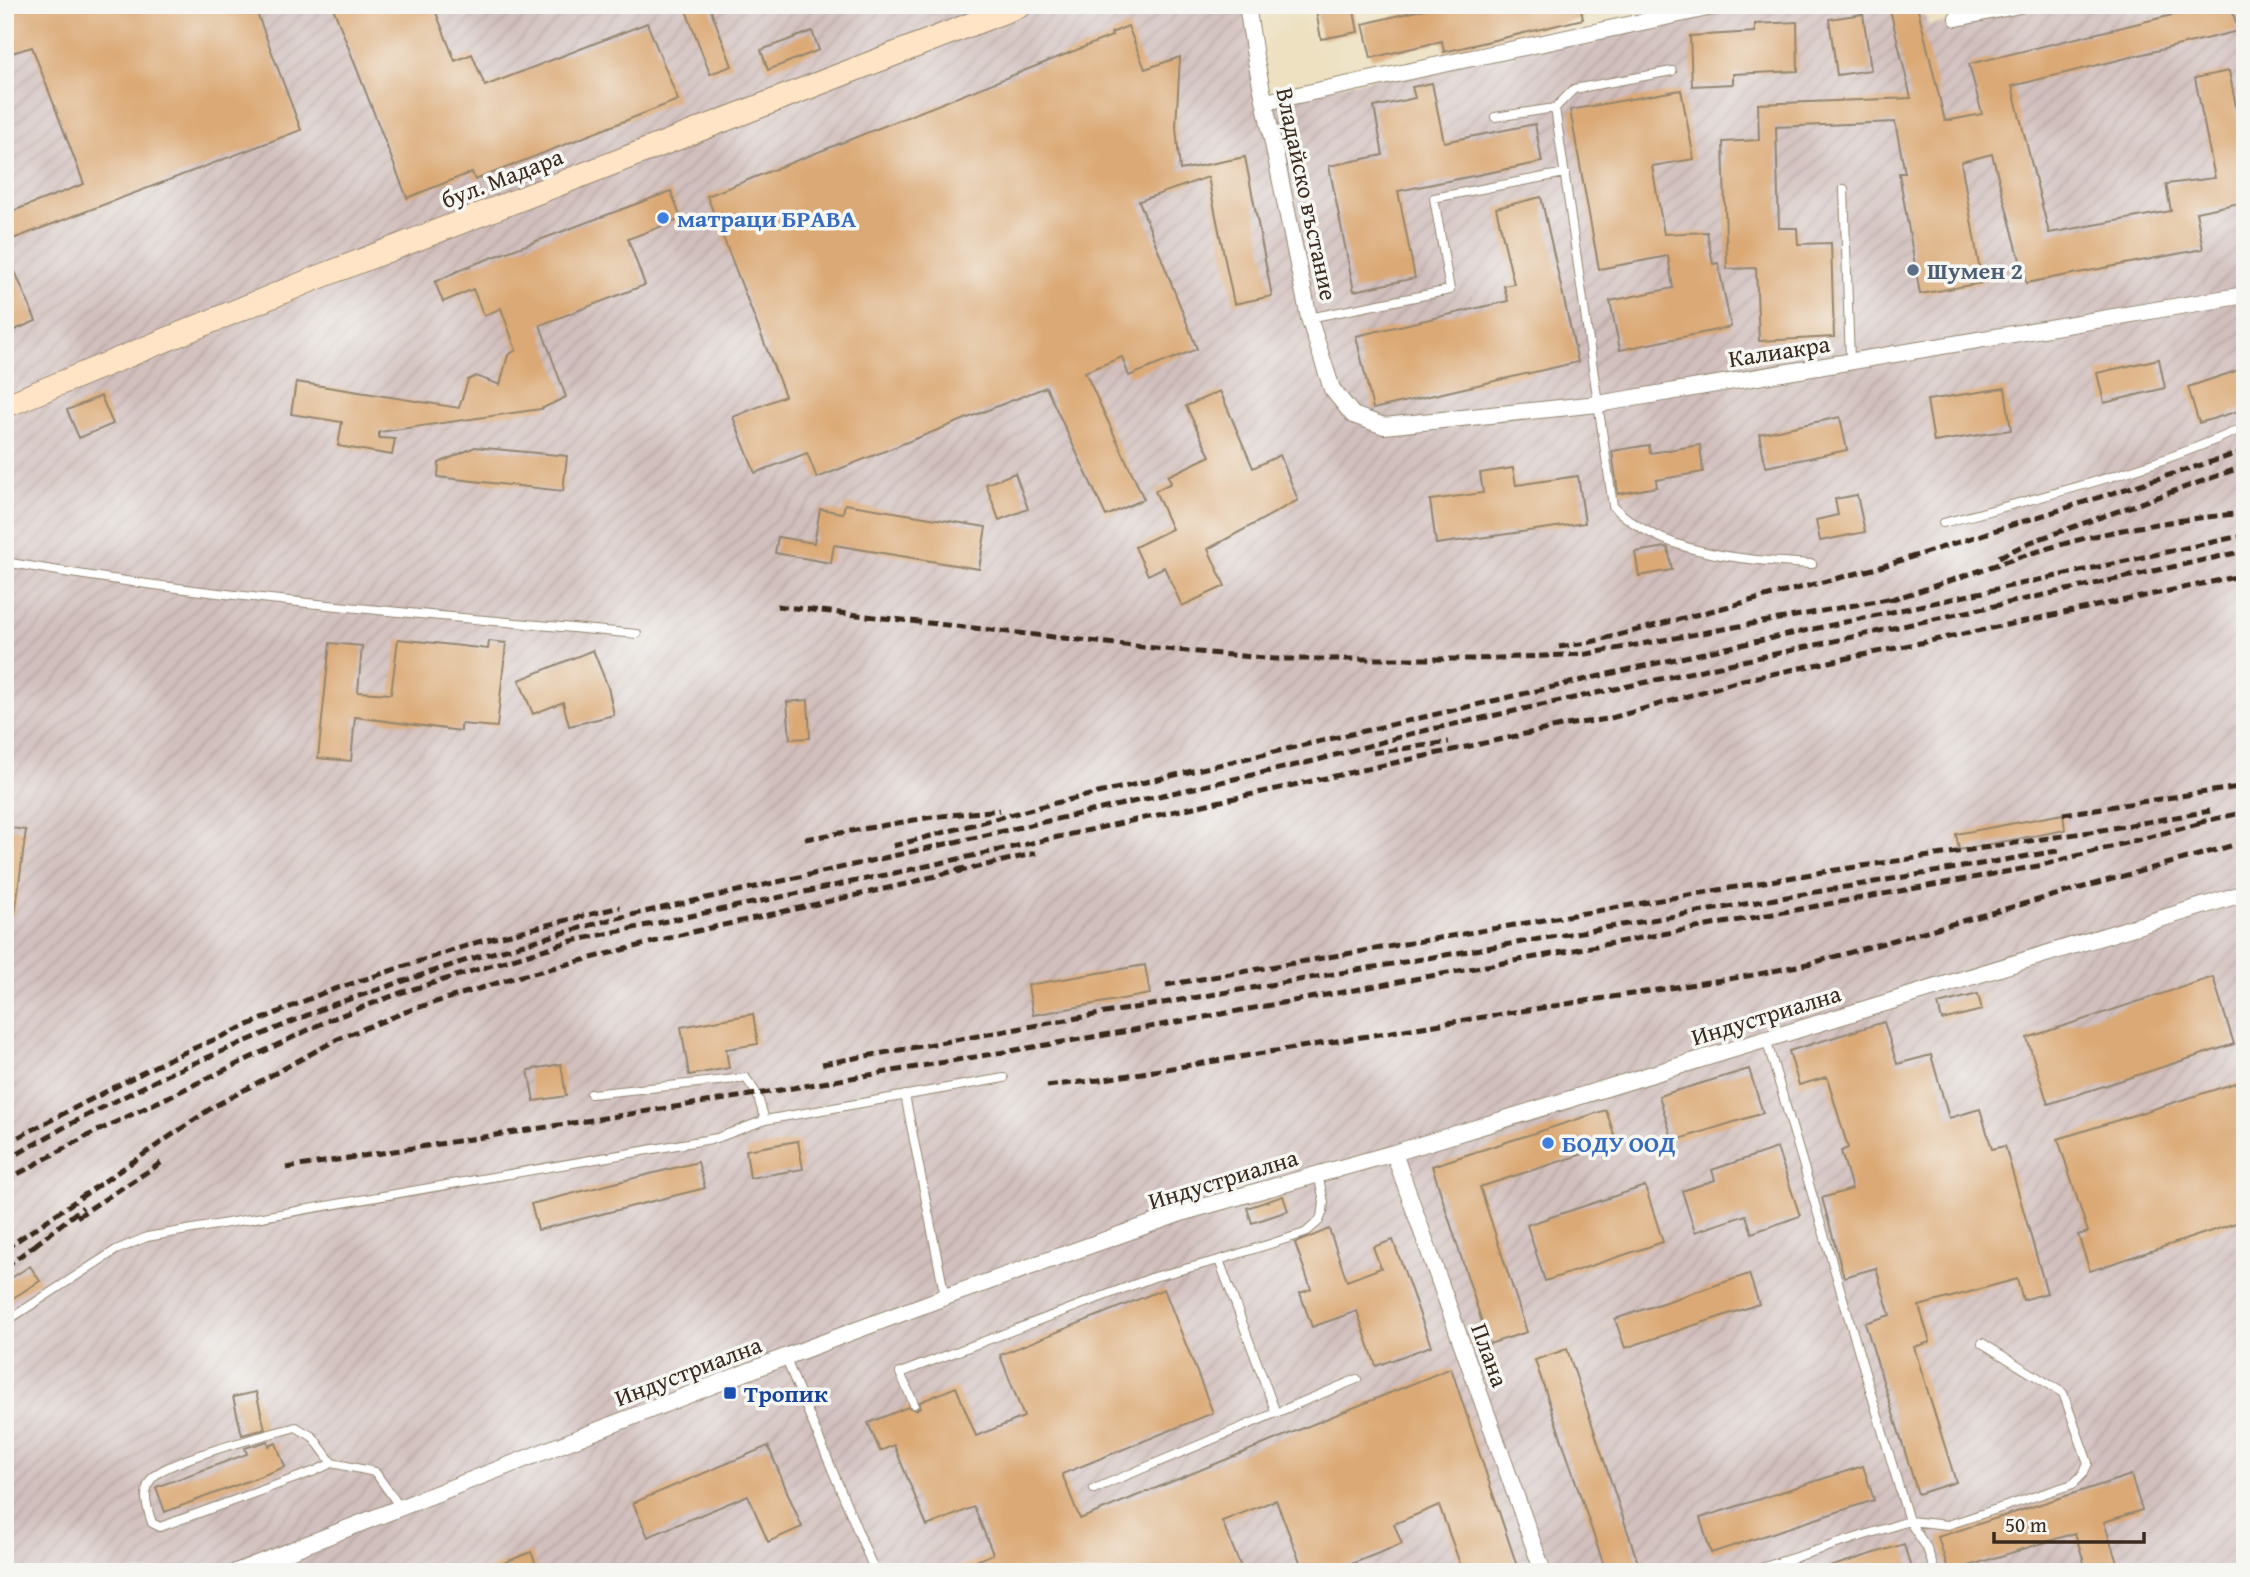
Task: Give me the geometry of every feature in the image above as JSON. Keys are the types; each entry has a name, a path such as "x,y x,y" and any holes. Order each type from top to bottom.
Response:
{"main road":[{"name":"бул. Мадара","path":"5,406 314,279 1021,5"}],"street":[{"name":"Владайско въстание","path":"1247,5 1310,318 1332,389"},
{"path":"1265,102 1722,5"},
{"path":"1957,18 2019,5"},
{"name":"Калиакра","path":"1332,389 1353,415 1384,426 1598,404 2245,295"},
{"name":"Индустриална","path":"236,1572 785,1357 1184,1212 1394,1153 2245,893"},
{"name":"Плана","path":"1394,1153 1544,1572"}],"lane":[{"path":"1495,117 1555,108 1574,89 1672,72"},
{"path":"1555,108 1613,506 1625,518 1686,547 1746,560 1812,564"},
{"path":"1310,318 1451,290 1434,198 1565,173"},
{"path":"1844,189 1850,362"},
{"path":"1943,523 2115,477 2245,427"},
{"path":"5,562 247,597 637,634"},
{"path":"1766,1039 1909,1521 1927,1548 1935,1572"},
{"path":"591,1094 746,1078 757,1094 765,1120"},
{"path":"5,1322 116,1250 147,1237 717,1138 765,1120 1004,1078"},
{"path":"905,1095 945,1297"},
{"path":"914,1404 901,1373 1154,1277 1305,1233 1313,1228 1323,1211 1324,1202 1318,1174"},
{"path":"1219,1260 1276,1413"},
{"path":"1749,1572 1909,1521 1948,1525 2073,1484 2088,1464 2063,1393 1982,1343"},
{"path":"785,1357 875,1572"},
{"path":"1094,1489 1357,1379"},
{"path":"332,1463 313,1437 296,1427 176,1463 153,1476 146,1488 146,1506 152,1523 160,1527 332,1463 375,1472 400,1507"}],"shaded area":[{"path":"5,5 1247,5 1265,101 1722,5 1923,5 1928,26 2019,5 2245,5 2245,1572 5,1572"}],"building":[{"path":"5,5 254,5 301,130 5,242 5,214 84,184 32,47 5,55"},
{"path":"332,5 433,5 455,61 472,54 485,86 647,23 678,100 475,180 472,172 407,198"},
{"path":"684,5 709,5 732,66 710,74"},
{"path":"1315,5 1353,5 1358,32 1321,39"},
{"path":"1441,5 1580,5 1583,19 1444,52 1442,41 1371,58 1363,24"},
{"path":"1889,5 1917,5 1945,121 1982,114 1969,64 2214,5 2231,5 2238,31 2012,86 2049,233 2171,211 2166,184 2215,178 2195,78 2229,71 2245,152 2245,202 2196,212 2203,249 2026,283 1992,154 1961,162 1982,283 1920,294 1899,173 1905,173 1895,122 1776,127 1779,228 1797,228 1798,244 1831,243 1834,337 1759,341 1756,268 1727,269 1723,142 1759,140 1758,104 1911,98"},
{"path":"1863,14 1871,70 1837,75 1829,19"},
{"path":"1797,22 1798,71 1733,74 1733,84 1692,86 1690,36 1755,32 1755,24"},
{"path":"1128,26 1145,69 1180,57 1176,127 1180,170 1245,157 1272,296 1234,304 1208,177 1139,201 1197,349 1129,376 1122,357 1085,372 1144,499 1106,516 1046,387 817,478 807,453 755,473 733,417 785,396 707,196 1112,36 1111,33"},
{"path":"812,31 819,50 768,70 761,50"},
{"path":"1432,83 1444,142 1535,124 1542,162 1398,191 1415,278 1354,291 1329,166 1383,155 1374,107 1415,98 1412,87"},
{"path":"1681,90 1694,159 1652,166 1664,234 1707,232 1713,264 1718,263 1731,327 1620,350 1610,301 1673,288 1668,256 1599,269 1570,110"},
{"path":"671,191 681,219 628,239 645,285 540,325 566,397 541,409 379,432 379,438 395,439 392,455 338,446 342,422 291,414 296,382 459,408 468,380 476,376 500,385 508,355 516,350 501,308 484,316 473,289 443,302 435,282 464,268"},
{"path":"1541,197 1578,362 1373,409 1356,336 1508,301 1504,286 1514,284 1496,208"},
{"path":"5,248 36,321 5,334"},
{"path":"2159,359 2165,388 2104,403 2097,373"},
{"path":"2245,368 2245,409 2199,423 2188,387"},
{"path":"2005,388 2011,430 1934,442 1927,400"},
{"path":"1220,391 1253,468 1280,455 1298,500 1208,549 1225,586 1182,606 1164,567 1148,575 1135,547 1172,529 1155,491 1171,483 1168,476 1210,456 1186,406"},
{"path":"101,396 113,424 79,438 67,410"},
{"path":"1840,417 1847,450 1766,467 1759,434"},
{"path":"1649,445 1650,453 1700,445 1703,472 1656,480 1657,487 1618,494 1612,451"},
{"path":"475,447 567,456 563,491 438,477 439,463"},
{"path":"1513,468 1516,485 1578,476 1585,523 1436,544 1430,500 1483,493 1480,473"},
{"path":"1015,473 1028,509 999,520 986,484"},
{"path":"1857,495 1865,532 1820,541 1816,520 1838,515 1835,499"},
{"path":"845,504 986,527 979,569 834,545 831,563 775,553 778,537 814,543 820,509 843,513"},
{"path":"1666,547 1672,570 1639,576 1635,552"},
{"path":"398,639 488,649 489,641 506,643 497,727 461,724 461,731 355,717 351,761 318,758 330,643 362,646 358,692 391,694"},
{"path":"593,650 608,687 614,715 569,726 563,702 533,714 519,680"},
{"path":"808,700 810,738 790,739 787,702"},
{"path":"2063,814 2065,830 1959,850 1956,834"},
{"path":"5,827 26,830 15,914 5,913"},
{"path":"1145,965 1150,994 1033,1015 1028,985"},
{"path":"2213,977 2234,1044 2048,1104 2027,1038"},
{"path":"1978,994 1982,1010 1942,1020 1938,1004"},
{"path":"753,1014 758,1044 726,1049 729,1068 689,1075 681,1027"},
{"path":"1884,1022 1897,1064 1931,1055 1949,1118 1980,1109 1992,1149 2005,1146 2047,1293 2023,1300 2017,1279 1919,1306 1930,1342 1914,1347 1956,1482 1918,1494 1865,1323 1890,1315 1876,1268 1844,1277 1822,1198 1852,1189 1841,1151 1848,1148 1827,1077 1799,1085 1789,1051"},
{"path":"561,1064 566,1096 534,1101 528,1070"},
{"path":"1749,1069 1763,1113 1673,1141 1659,1096"},
{"path":"2245,1080 2245,1220 2090,1271 2078,1235 2088,1232 2058,1139"},
{"path":"1606,1110 1617,1143 1480,1187 1527,1332 1489,1344 1432,1166"},
{"path":"798,1141 803,1169 750,1178 746,1150"},
{"path":"1777,1148 1800,1216 1752,1233 1746,1215 1695,1232 1682,1191 1715,1180 1712,1170"},
{"path":"698,1162 705,1188 538,1230 531,1204"},
{"path":"1645,1186 1663,1242 1545,1281 1527,1225"},
{"path":"1283,1196 1288,1211 1252,1223 1247,1208"},
{"path":"1329,1229 1347,1281 1381,1268 1373,1247 1393,1240 1431,1346 1376,1366 1357,1311 1312,1327 1300,1293 1311,1289 1295,1243"},
{"path":"30,1266 40,1281 5,1303 5,1282"},
{"path":"1749,1274 1759,1304 1625,1348 1615,1319"},
{"path":"1164,1289 1213,1413 1062,1474 1080,1519 1451,1368 1519,1572 1463,1572 1439,1505 1394,1524 1402,1544 1331,1572 1304,1572 1276,1500 1222,1521 1243,1572 950,1572 993,1554 974,1507 927,1526 894,1445 880,1451 868,1423 908,1407 916,1410 920,1407 920,1402 956,1387 976,1436 1024,1417 1000,1355"},
{"path":"1567,1349 1641,1572 1606,1572 1535,1360"},
{"path":"256,1392 265,1429 242,1435 233,1397"},
{"path":"268,1441 269,1446 276,1443 285,1467 165,1512 156,1487 247,1454 245,1448"},
{"path":"768,1446 802,1527 768,1542 748,1495 648,1537 633,1503"},
{"path":"1863,1466 1874,1500 1711,1553 1700,1518"},
{"path":"2131,1475 2142,1510 2104,1522 2120,1572 2087,1572 2075,1533 1949,1572 1938,1537"},
{"path":"1904,1544 1912,1572 1826,1572 1826,1568"},
{"path":"531,1552 539,1572 483,1572 483,1571"}],"railway":[{"path":"1559,647 1587,643 1877,568 2245,451"},
{"path":"1999,557 2028,543 2245,466"},
{"path":"1889,600 2089,537 2155,524 2245,513"},
{"path":"893,846 1051,804 1630,669 2245,535"},
{"path":"5,1161 70,1124 171,1073 329,1006 467,960 609,920 1314,761 1414,733 2245,551"},
{"path":"5,1181 87,1136 329,1020 400,993 572,941 1566,725 1608,719 1743,680 2245,575"},
{"path":"777,606 1275,659 1476,659 1587,654 1899,597"},
{"path":"1373,753 1449,742"},
{"path":"2063,814 2245,786"},
{"path":"805,839 932,817 1000,810"},
{"path":"1166,985 1823,872 2210,811"},
{"path":"2197,823 2245,812"},
{"path":"286,1168 757,1094 1122,1032 2038,866 2206,822"},
{"path":"1047,1086 1099,1080 1754,975 1812,963 2245,842"},
{"path":"822,1064 1122,1010 2063,850"},
{"path":"957,872 1036,853"},
{"path":"5,1249 213,1107 338,1039 413,1009 510,979 688,933 965,868"},
{"path":"5,1144 169,1059 323,993 478,942 620,907"},
{"path":"77,1217 164,1161"},
{"path":"34,1246 83,1207"},
{"path":"5,1267 42,1240"}],"place":[{"name":"матраци БРАВА","path":"663,218"},
{"name":"Шумен 2","path":"1913,270"},
{"name":"БОДУ ООД","path":"1548,1143"},
{"name":"Тропик","path":"730,1393"}]}
